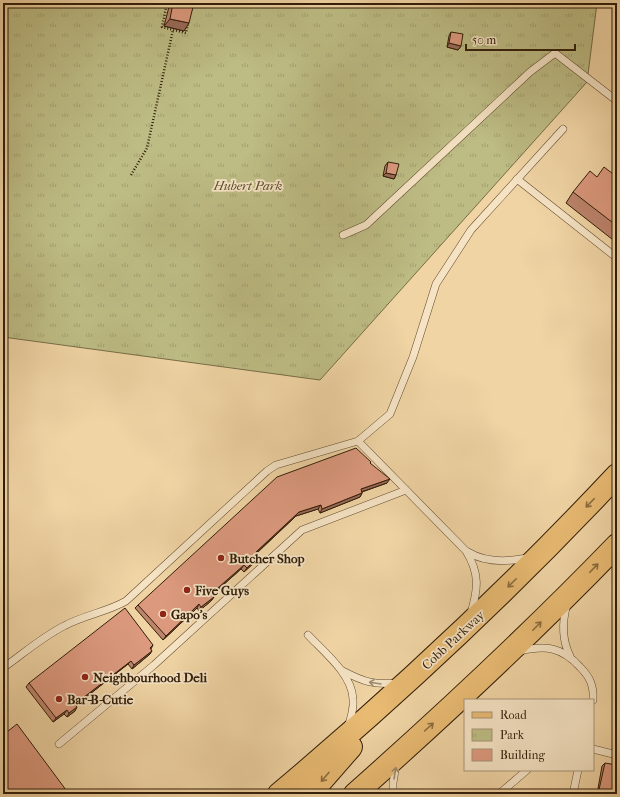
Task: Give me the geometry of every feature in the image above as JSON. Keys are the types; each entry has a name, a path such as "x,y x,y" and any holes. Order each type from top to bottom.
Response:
{"main road":[{"name":"Cobb Parkway","path":"279,794 410,680 466,628 539,556 617,475"},
{"path":"355,794 509,654 617,545"},
{"path":"310,794 348,750 384,702"}],"lane":[{"path":"343,235 366,225 530,72 555,53 617,101"},
{"path":"3,668 64,626 126,601 267,471 276,465 358,441 390,414 413,357 436,284 471,230 563,129"},
{"path":"517,179 617,258"},
{"path":"358,441 466,551 474,556 490,561 515,560 539,556"},
{"path":"59,744 154,665 302,530 406,490"},
{"path":"466,551 474,568 477,588 466,628"},
{"path":"571,592 566,605 564,617 563,633 565,647 570,656 587,674 592,683 593,699"},
{"path":"308,636 342,671 351,689 353,697 352,714 344,738"},
{"path":"509,654 536,648 549,648 563,652 570,656"},
{"path":"342,671 361,680 378,684 410,680"},
{"path":"594,750 617,755"},
{"path":"393,794 395,769 400,753"},
{"path":"499,794 526,771"},
{"path":"572,794 578,771"}],"path":[{"path":"167,3 162,27 186,33 189,18"},
{"path":"131,175 147,148 173,30"}],"green space":[{"name":"Hubert Park","path":"3,3 597,3 587,82 320,380 3,337"}],"building":[{"path":"173,3 194,3 189,23 170,19"},
{"path":"451,32 463,34 461,46 449,43"},
{"path":"388,162 399,164 396,175 386,173"},
{"path":"604,167 617,177 617,226 573,192 590,171 597,177"},
{"path":"356,448 371,462 370,463 390,479 361,489 362,493 322,509 321,505 299,512 256,552 259,556 247,568 244,565 211,594 214,597 201,607 199,604 166,636 138,605 277,477"},
{"path":"125,608 153,645 150,648 152,651 134,665 131,661 75,704 77,707 69,713 67,710 56,718 29,683"},
{"path":"17,724 69,794 10,794 3,785 3,735"},
{"path":"605,763 617,765 617,794 598,794"}],"place":[{"name":"Butcher Shop","path":"221,558"},
{"name":"Five Guys","path":"187,590"},
{"name":"Gapo's","path":"163,614"},
{"name":"Neighbourhood Deli","path":"85,677"},
{"name":"Bar-B-Cutie","path":"59,699"}]}
